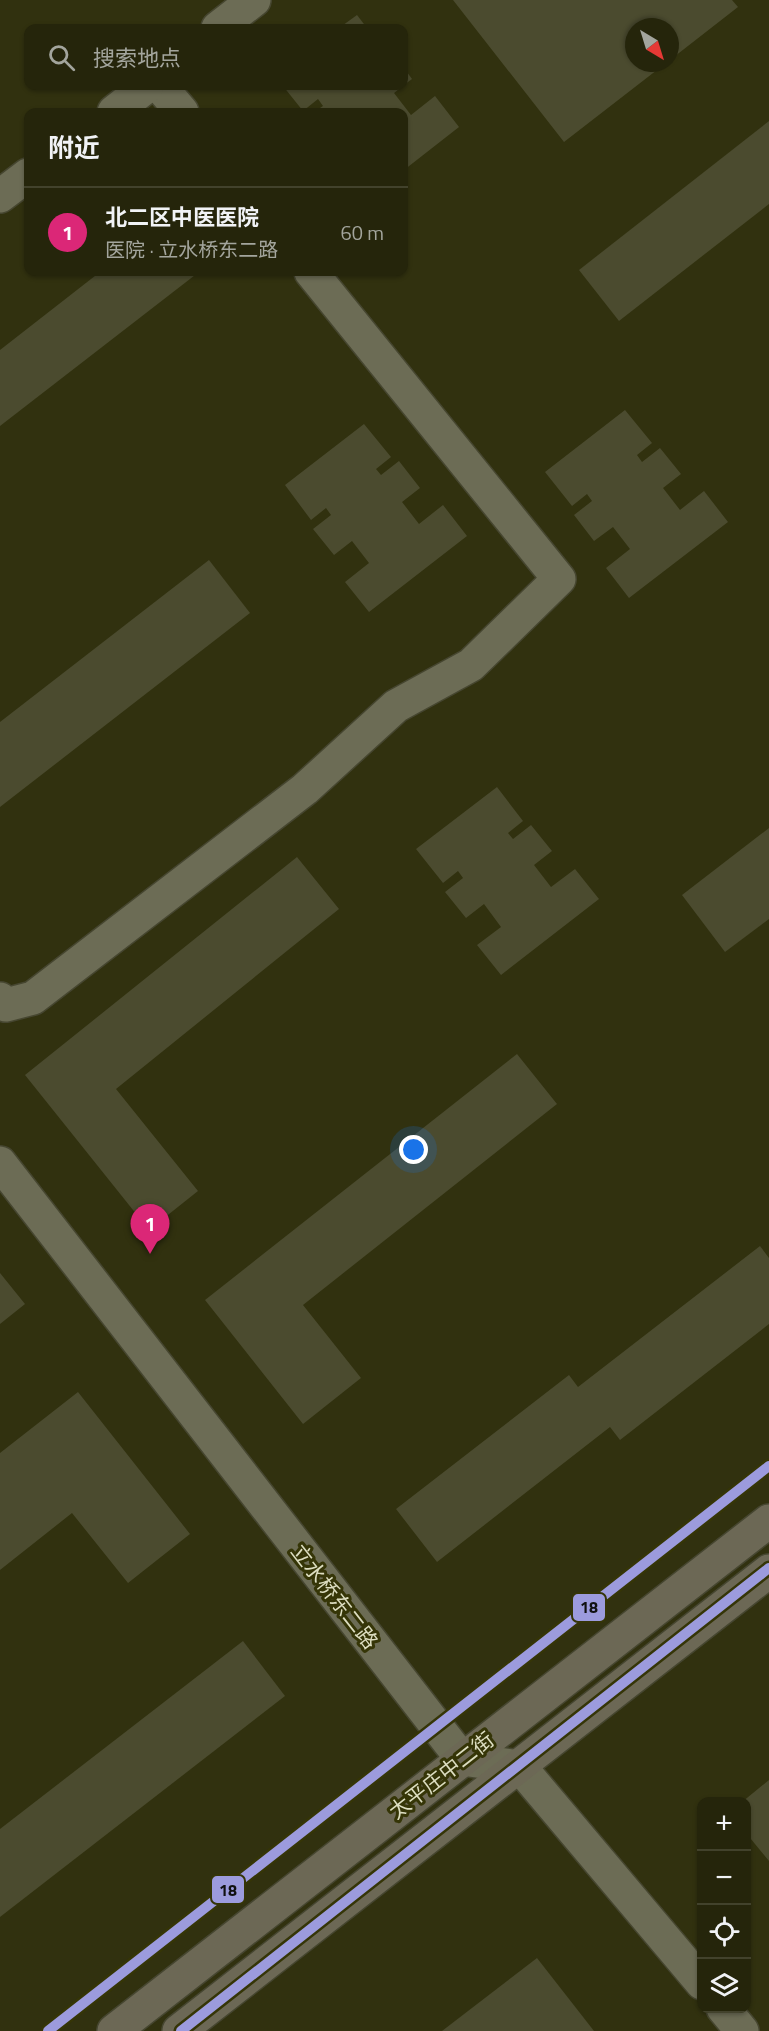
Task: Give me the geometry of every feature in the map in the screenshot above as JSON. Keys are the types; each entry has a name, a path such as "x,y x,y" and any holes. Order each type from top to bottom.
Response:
{"main road":[{"name":"太平庄中二街","path":"114,2031 769,1521"},
{"name":"太平庄中二街","path":"178,2031 769,1571"}],"street":[{"path":"223,24 254,0"},
{"path":"119,108 142,90"},
{"path":"163,90 179,108"},
{"path":"0,196 24,178"},
{"path":"0,999 6,1005 33,998 305,789 396,706 471,665 559,579 314,276"},
{"name":"立水桥东二路","path":"0,1164 462,1759"},
{"path":"462,1759 520,1767 697,1977"},
{"path":"727,2013 742,2031"}],"building":[{"path":"453,0 732,0 738,7 679,53 679,18 625,18 625,72 654,72 564,142"},
{"path":"357,15 364,24 345,24"},
{"path":"286,90 398,90 394,93 406,108 320,108 323,106 318,99 307,108 301,108"},
{"path":"435,96 459,127 408,167 408,111 411,115"},
{"path":"769,121 769,204 619,321 579,270"},
{"path":"95,276 194,276 0,426 0,350"},
{"path":"625,410 652,443 637,455 642,462 660,448 681,474 663,488 680,510 704,491 728,522 629,598 606,568 630,549 613,527 594,541 574,515 592,501 587,494 572,506 545,472"},
{"path":"364,424 391,457 376,469 381,475 399,461 420,488 402,502 419,524 443,505 467,536 369,612 345,582 369,563 352,541 334,555 313,529 331,515 326,508 311,520 285,485"},
{"path":"209,560 250,613 0,807 0,722"},
{"path":"497,787 523,821 508,833 513,839 531,825 552,851 534,865 551,887 575,869 599,899 501,975 477,945 501,927 484,904 466,918 445,892 463,878 458,871 443,883 416,849"},
{"path":"769,828 769,919 725,952 682,895"},
{"path":"297,857 339,909 116,1089 198,1191 149,1230 25,1075"},
{"path":"517,1054 557,1104 303,1305 361,1378 303,1424 205,1300"},
{"path":"760,1246 769,1258 769,1324 620,1440 610,1427 437,1562 396,1509 569,1375 578,1387"},
{"path":"0,1273 25,1304 0,1324"},
{"path":"78,1392 190,1534 128,1583 72,1513 0,1570 0,1453"},
{"path":"243,1641 285,1696 0,1917 0,1829"},
{"path":"769,1780 769,1861 751,1839 751,1797 748,1797"},
{"path":"537,1958 594,2031 442,2031"}],"transit line":[{"name":"18","path":"48,2031 769,1466"},
{"name":"18","path":"181,2031 769,1568"}],"place":[{"name":"北二区中医医院","path":"150,1254"}]}
